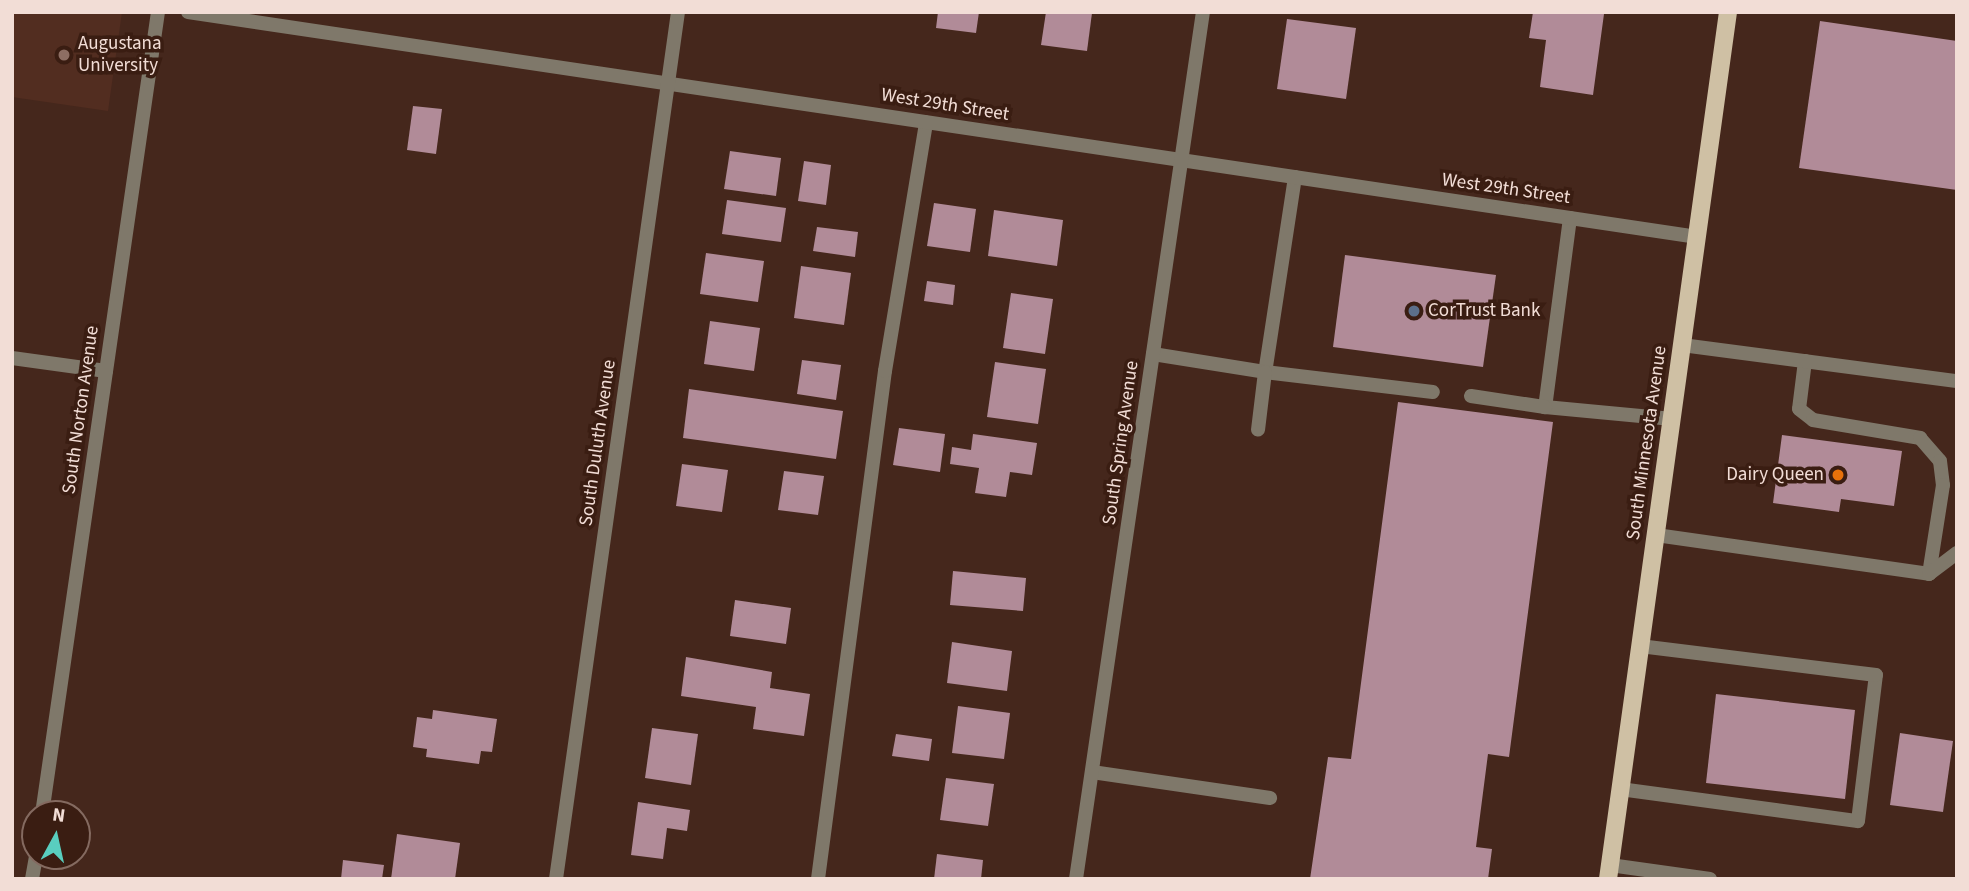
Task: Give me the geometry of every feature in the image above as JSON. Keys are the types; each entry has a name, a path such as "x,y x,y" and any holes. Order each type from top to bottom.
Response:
{"main road":[{"name":"South Minnesota Avenue","path":"1609,872 1728,12"}],"street":[{"name":"South Norton Avenue","path":"44,800 158,12"},
{"name":"West 29th Street","path":"188,12 1697,237"},
{"name":"South Duluth Avenue","path":"556,879 678,12"},
{"name":"South Spring Avenue","path":"1076,879 1203,12"},
{"path":"818,879 886,371 926,122"},
{"path":"1258,430 1295,177"},
{"path":"1545,407 1570,218"},
{"path":"1682,345 1957,381"},
{"path":"1153,354 1265,372 1433,392"},
{"path":"12,358 106,371"},
{"path":"1805,361 1799,409 1813,420 1920,438 1940,461 1943,485 1929,574"},
{"path":"1471,396 1545,407 1672,419"},
{"path":"1656,535 1929,574 1957,553"},
{"path":"1620,789 1858,821 1875,675 1640,646"},
{"path":"1092,772 1270,798"},
{"path":"1609,872 1710,879"}],"shaded area":[{"name":"Augustana University","path":"12,12 122,12 108,111 12,97"}],"building":[{"path":"938,12 979,12 976,33 936,28"},
{"path":"1046,12 1092,13 1087,51 1041,45"},
{"path":"1533,12 1604,14 1593,95 1540,87 1546,40 1529,38"},
{"path":"1287,19 1356,28 1346,99 1277,89"},
{"path":"1820,21 1957,41 1957,190 1799,168"},
{"path":"413,106 442,109 436,154 407,150"},
{"path":"730,151 781,158 776,196 724,189"},
{"path":"804,161 831,165 826,205 798,201"},
{"path":"727,200 786,208 781,242 722,234"},
{"path":"934,203 976,209 970,252 927,246"},
{"path":"994,210 1063,220 1057,266 988,256"},
{"path":"817,227 858,232 855,257 813,251"},
{"path":"706,253 764,261 758,302 700,294"},
{"name":"CorTrust Bank","path":"1345,255 1496,275 1483,367 1333,347"},
{"path":"801,266 851,273 844,325 794,318"},
{"path":"927,281 955,285 953,305 924,301"},
{"path":"1011,293 1053,299 1045,354 1003,348"},
{"path":"710,321 760,328 754,371 704,364"},
{"path":"802,360 841,365 836,400 797,394"},
{"path":"995,362 1046,369 1038,424 987,417"},
{"path":"689,389 843,411 836,459 683,438"},
{"path":"1398,402 1553,422 1509,757 1488,754 1476,847 1492,849 1488,879 1310,879 1328,757 1351,759"},
{"path":"899,428 945,434 940,472 893,465"},
{"path":"973,434 1037,443 1032,475 1010,472 1006,497 975,493 979,468 950,464 952,447 971,450"},
{"name":"Dairy Queen","path":"1782,435 1902,451 1894,506 1841,499 1839,512 1773,503"},
{"path":"682,464 728,470 722,512 676,506"},
{"path":"784,471 824,476 818,515 778,510"},
{"path":"953,571 1026,578 1023,611 950,605"},
{"path":"735,600 791,608 786,644 730,636"},
{"path":"952,642 1012,651 1007,691 947,683"},
{"path":"686,657 772,672 770,688 810,694 804,736 753,729 756,707 681,696"},
{"path":"1716,694 1855,710 1845,799 1706,783"},
{"path":"958,706 1010,713 1004,759 952,753"},
{"path":"433,710 497,719 492,752 481,751 479,764 426,757 427,749 413,747 417,717 432,719"},
{"path":"652,728 698,734 691,785 645,778"},
{"path":"1900,733 1953,741 1943,812 1890,805"},
{"path":"896,734 932,739 929,761 892,756"},
{"path":"946,778 994,784 988,826 940,820"},
{"path":"638,802 690,810 687,831 667,828 663,859 631,855"},
{"path":"397,834 460,843 455,879 391,879"},
{"path":"937,854 983,860 981,879 934,879"},
{"path":"343,860 384,865 382,879 341,879"}],"place":[{"name":"Augustana University","path":"64,55"},
{"name":"CorTrust Bank","path":"1414,311"},
{"name":"Dairy Queen","path":"1838,475"}]}
